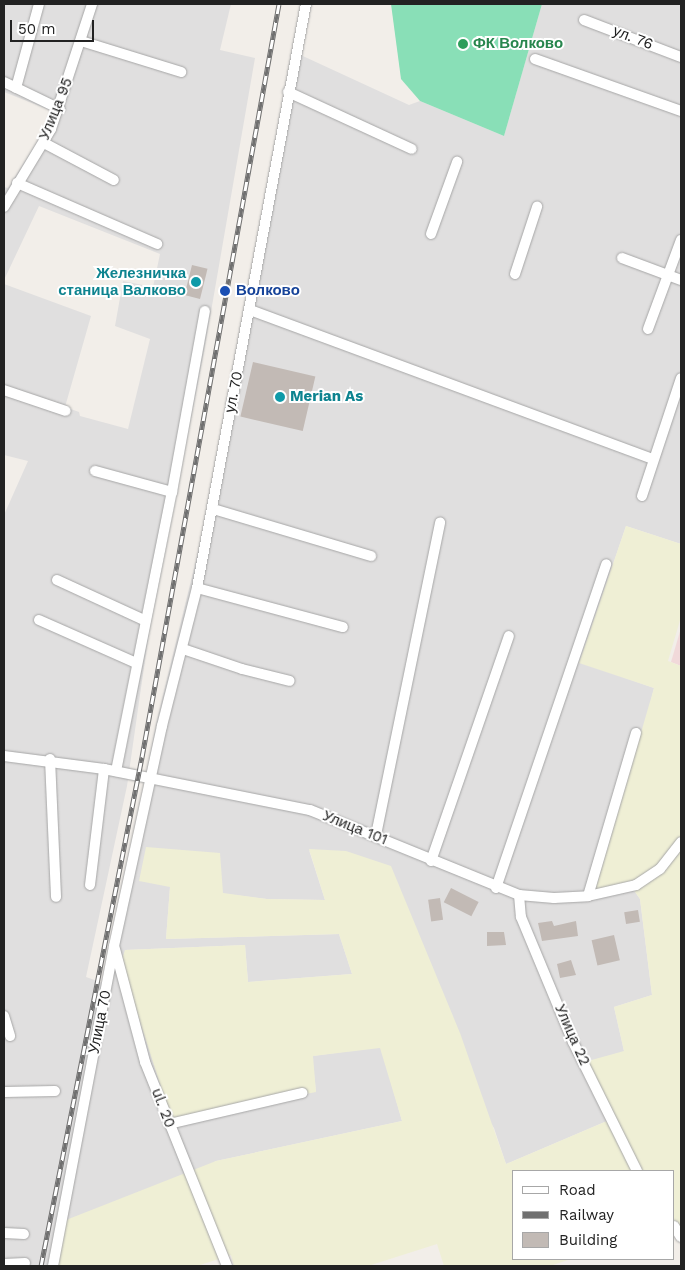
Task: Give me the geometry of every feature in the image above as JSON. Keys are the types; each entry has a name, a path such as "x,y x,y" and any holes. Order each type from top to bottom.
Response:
{"street":[{"path":"16,88 39,4"},
{"name":"Улица 95","path":"4,207 8,192 17,183 44,143 60,108 92,4"},
{"name":"ул. 70","path":"152,778 172,684 184,649 213,509 288,92 306,4"},
{"name":"ул. 76","path":"584,20 681,57"},
{"path":"81,41 181,72"},
{"path":"535,58 681,111"},
{"path":"4,82 60,108"},
{"path":"288,92 412,149"},
{"path":"44,143 114,180"},
{"path":"431,234 458,162"},
{"path":"17,183 157,244"},
{"path":"515,274 537,207"},
{"path":"648,329 681,240"},
{"path":"622,258 681,280"},
{"path":"250,310 652,458"},
{"path":"116,771 144,620 172,492 205,311"},
{"path":"642,496 652,458 681,378"},
{"path":"4,390 66,411"},
{"path":"96,472 172,492"},
{"path":"213,509 371,556"},
{"path":"376,835 440,522"},
{"path":"496,888 507,863 606,564"},
{"path":"56,580 144,620"},
{"path":"197,588 343,627"},
{"path":"39,620 136,663"},
{"path":"431,860 509,636"},
{"path":"184,649 290,681"},
{"path":"588,896 636,733"},
{"name":"Улица 101","path":"4,756 50,760 116,771 310,810 376,835 496,888 519,895 554,898 588,896 636,885 660,869 681,842"},
{"path":"50,760 56,897"},
{"path":"90,885 104,769"},
{"name":"Улица 70","path":"53,1266 114,946 152,778"},
{"name":"Улица 22","path":"519,895 521,917 573,1042 636,1170"},
{"name":"ul. 20","path":"114,946 140,1044 169,1124 227,1266"},
{"path":"4,1016 10,1036"},
{"path":"4,1092 55,1091"},
{"path":"169,1124 302,1093"},
{"path":"4,1233 24,1234"},
{"path":"4,1264 25,1263"}],"shaded area":[{"path":"4,4 231,4 220,50 255,58 204,352 149,632 127,786 86,977 106,984 156,724 207,515 292,51 409,105 420,101 504,136 542,4 681,4 681,544 626,526 580,662 654,688 644,729 628,882 640,899 652,995 614,1007 624,1051 614,1118 506,1164 494,1128 309,850 325,900 267,899 170,887 166,939 339,934 352,974 248,982 245,945 125,950 316,1092 312,1056 381,1047 402,1121 216,1161 57,1266 4,1266 4,515 28,461 4,455 4,284 91,316 65,407 79,412 80,416 128,429 150,339 115,326 123,281 153,287 160,254 39,206 4,280 4,187 8,188 35,145 52,111 4,92"},
{"path":"681,628 681,666 671,662"}],"green space":[{"name":"ФК Волково","path":"391,4 542,4 504,136 420,101 401,79"},
{"path":"626,526 681,544 681,617 668,661 681,666 681,1233 675,1224 675,1170 512,1170 512,1260 568,1260 550,1266 444,1266 437,1244 368,1266 234,1266 231,1255 197,1266 57,1266 66,1220 216,1161 402,1121 380,1048 313,1056 316,1092 172,1121 130,991 122,959 125,950 245,945 248,982 352,974 339,934 166,939 170,887 139,881 146,847 220,853 223,893 267,899 325,900 309,849 346,851 391,866 460,1033 506,1164 614,1118 588,1061 624,1051 614,1007 652,995 640,899 628,882 595,890 654,688 579,663"}],"building":[{"name":"Железничка станица Валково","path":"192,265 208,269 200,299 185,295"},
{"name":"Merian As","path":"253,362 315,376 303,431 240,417"},
{"path":"451,888 479,902 471,916 444,902"},
{"path":"440,898 443,920 431,921 428,900"},
{"path":"638,910 640,922 626,924 624,912"},
{"path":"552,921 554,926 576,921 578,936 542,941 538,923"},
{"path":"487,932 504,932 506,945 487,946"},
{"path":"614,935 620,960 597,966 592,940"},
{"path":"571,960 576,975 560,978 557,964"}],"railway":[{"path":"41,1266 142,757 279,4"}],"place":[{"name":"ФК Волково","path":"463,44"},
{"name":"Железничка станица Валково","path":"196,282"},
{"name":"Волково","path":"225,291"},
{"name":"Merian As","path":"280,397"}]}
